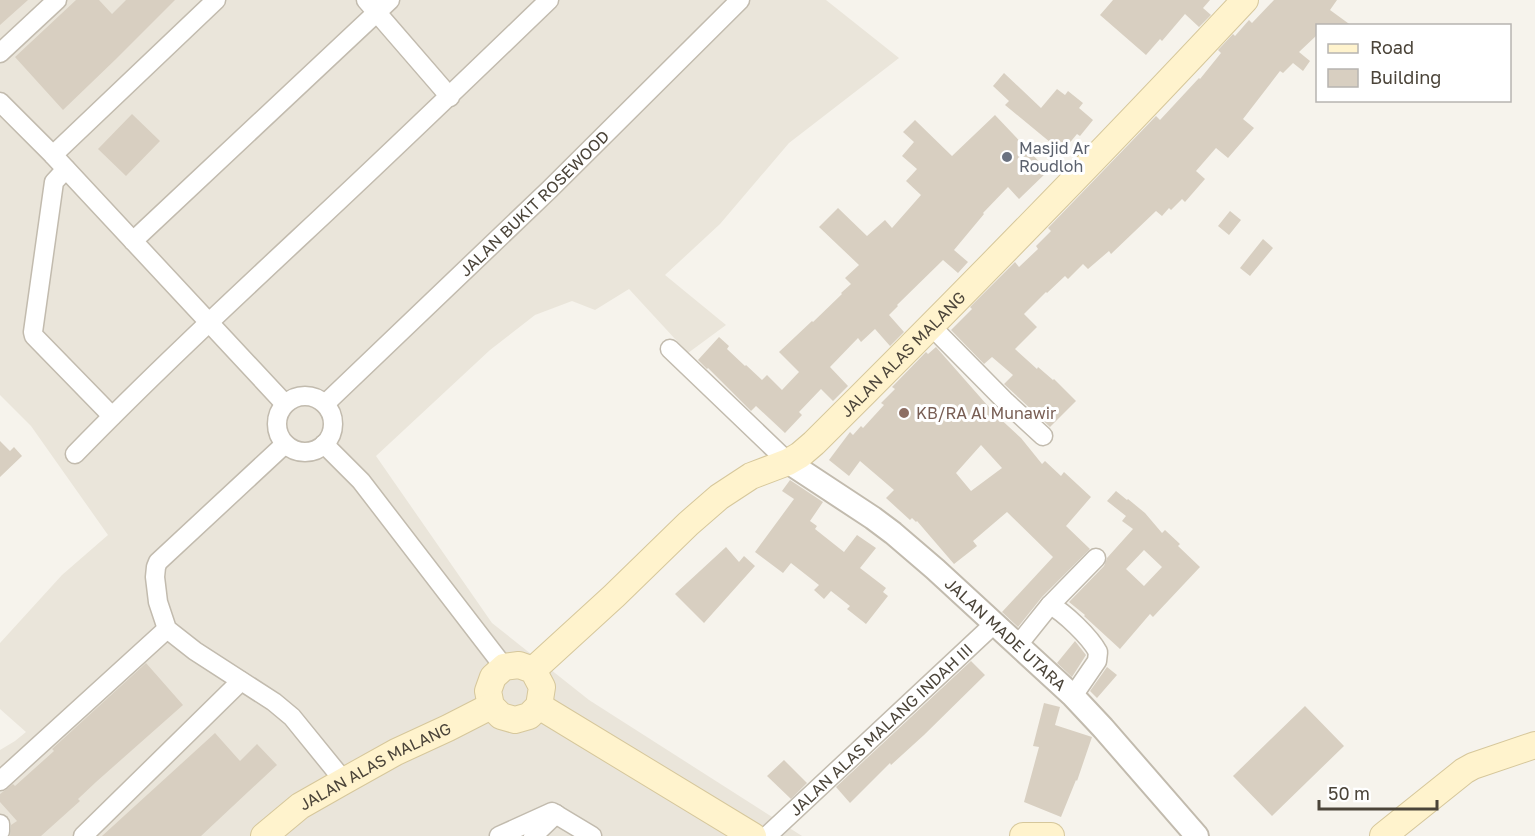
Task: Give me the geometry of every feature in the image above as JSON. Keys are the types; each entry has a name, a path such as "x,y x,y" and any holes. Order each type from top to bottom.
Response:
{"main road":[{"name":"JALAN ALAS MALANG","path":"533,670 622,589 687,524 719,497 751,476 788,462 814,443 932,327 1245,0"},
{"path":"519,664 533,670 542,687 539,706 529,716 515,720 501,716 491,706 488,691 493,677 504,667 519,664"},
{"name":"JALAN ALAS MALANG","path":"264,836 300,806 396,752 491,706"},
{"path":"539,706 753,836"},
{"path":"1383,836 1464,771 1535,745"}],"street":[{"path":"0,53 57,0"},
{"path":"53,155 216,0"},
{"path":"75,454 209,322 450,97 549,0"},
{"name":"JALAN BUKIT ROSEWOOD","path":"325,404 550,189 740,0"},
{"path":"134,241 378,4 450,97"},
{"path":"0,102 53,155 285,404"},
{"path":"66,170 54,182 33,332 34,336 112,416"},
{"path":"932,327 1042,436"},
{"path":"670,350 788,462"},
{"path":"301,396 310,396 325,404 331,414 333,424 324,444 315,450 305,452 294,450 285,444 276,424 285,404 301,396"},
{"path":"285,444 158,562 155,577 158,602 168,629 195,651 274,702 292,717 344,781"},
{"path":"324,444 361,481 504,667"},
{"name":"JALAN MADE UTARA","path":"788,462 893,532 1018,645 1103,728 1197,836"},
{"path":"1018,645 1050,604 1096,558"},
{"path":"1050,604 1089,638 1098,652 1097,661 1072,696"},
{"name":"JALAN ALAS MALANG INDAH III","path":"767,836 994,624"},
{"path":"0,781 168,629"},
{"path":"83,836 241,681"},
{"path":"499,836 552,812 592,836"},
{"path":"533,836 556,814"},
{"path":"0,824 0,831"}],"shaded area":[{"path":"0,0 826,0 899,58 789,143 720,224 665,275 726,325 688,353 629,289 595,310 572,301 535,315 490,350 376,456 492,623 589,700 802,836 0,836 0,750 26,732 0,709 0,643 62,575 108,535 31,426 0,395"}],"building":[{"path":"0,0 28,0 0,25"},
{"path":"76,0 99,0 112,14 126,0 175,0 63,110 15,57"},
{"path":"1113,0 1210,0 1203,8 1211,15 1199,27 1185,14 1162,41 1160,39 1146,55 1100,15"},
{"path":"1274,0 1337,0 1330,10 1349,24 1316,24 1316,36 1299,52 1310,61 1303,71 1293,63 1283,73 1280,71 1243,119 1254,128 1228,158 1216,148 1196,171 1205,179 1185,202 1182,199 1162,216 1156,211 1111,254 1109,251 1088,269 1083,264 1068,279 1065,276 1024,314 1037,327 1015,349 1037,369 1038,367 1054,379 1076,401 1050,427 1004,384 1013,375 992,357 984,364 951,330 972,309 970,307 1015,262 1019,267 1038,249 1036,246 1051,231 1048,228 1156,116 1160,120 1200,79 1221,53 1218,50 1233,34 1235,36 1249,20 1252,23"},
{"path":"1004,73 1041,108 1057,89 1065,95 1068,91 1083,103 1079,108 1093,120 1062,152 1005,105 1009,101 993,86"},
{"path":"132,114 160,141 126,176 98,149"},
{"path":"995,115 1048,171 1019,199 1008,187 983,213 954,250 968,262 958,273 943,260 897,305 889,315 904,332 890,346 875,329 861,342 858,338 830,367 848,386 833,401 821,389 799,412 802,415 785,433 756,406 751,411 698,360 719,337 729,346 727,349 745,366 762,380 767,375 782,390 799,372 779,352 842,294 851,284 845,278 859,265 819,227 838,208 867,236 885,220 892,228 921,195 906,181 917,169 902,156 914,142 903,132 915,120 952,156"},
{"path":"1230,211 1241,220 1229,235 1218,226"},
{"path":"1263,239 1273,248 1250,276 1240,268"},
{"path":"936,347 995,414 1021,438 1042,464 1045,461 1061,476 1064,472 1091,497 1066,526 1090,549 1042,597 1018,627 1002,612 1053,557 1007,512 973,541 977,546 954,564 917,521 912,518 910,520 886,498 894,490 860,461 849,476 829,460 850,432 853,435 861,426 863,428 884,405 881,403 895,389 892,387 926,352 928,354","holes":["981,445 1002,468 971,491 956,473"]},
{"path":"0,441 10,451 14,447 22,456 0,477"},
{"path":"790,480 823,502 810,521 817,526 815,529 844,552 857,535 876,548 860,568 886,588 883,592 888,596 866,624 847,609 850,606 831,591 824,599 814,590 819,585 791,563 783,573 755,552 794,499 782,491"},
{"path":"1116,491 1128,499 1145,513 1162,533 1165,530 1180,544 1178,546 1200,567 1153,617 1150,614 1120,649 1069,602 1104,566 1107,558 1133,529 1122,521 1126,516 1107,501","holes":["1144,550 1162,567 1144,586 1126,569"]},
{"path":"726,547 739,562 744,556 755,566 704,623 675,594"},
{"path":"1075,641 1086,655 1072,677 1057,663"},
{"path":"971,661 985,675 850,803 836,787"},
{"path":"146,663 183,705 96,782 78,799 80,801 41,836 10,836 11,825 17,821 0,802 0,794 13,784 15,786"},
{"path":"1107,667 1117,675 1097,698 1090,691"},
{"path":"1044,703 1060,707 1055,725 1092,737 1077,781 1061,817 1024,802 1039,747 1033,746"},
{"path":"1305,706 1344,746 1272,816 1233,776"},
{"path":"215,733 240,761 257,744 277,765 201,836 102,836"},
{"path":"784,760 807,783 791,799 767,776"}],"place":[{"name":"Masjid Ar Roudloh","path":"1007,157"},
{"name":"KB/RA Al Munawir","path":"904,413"}]}
